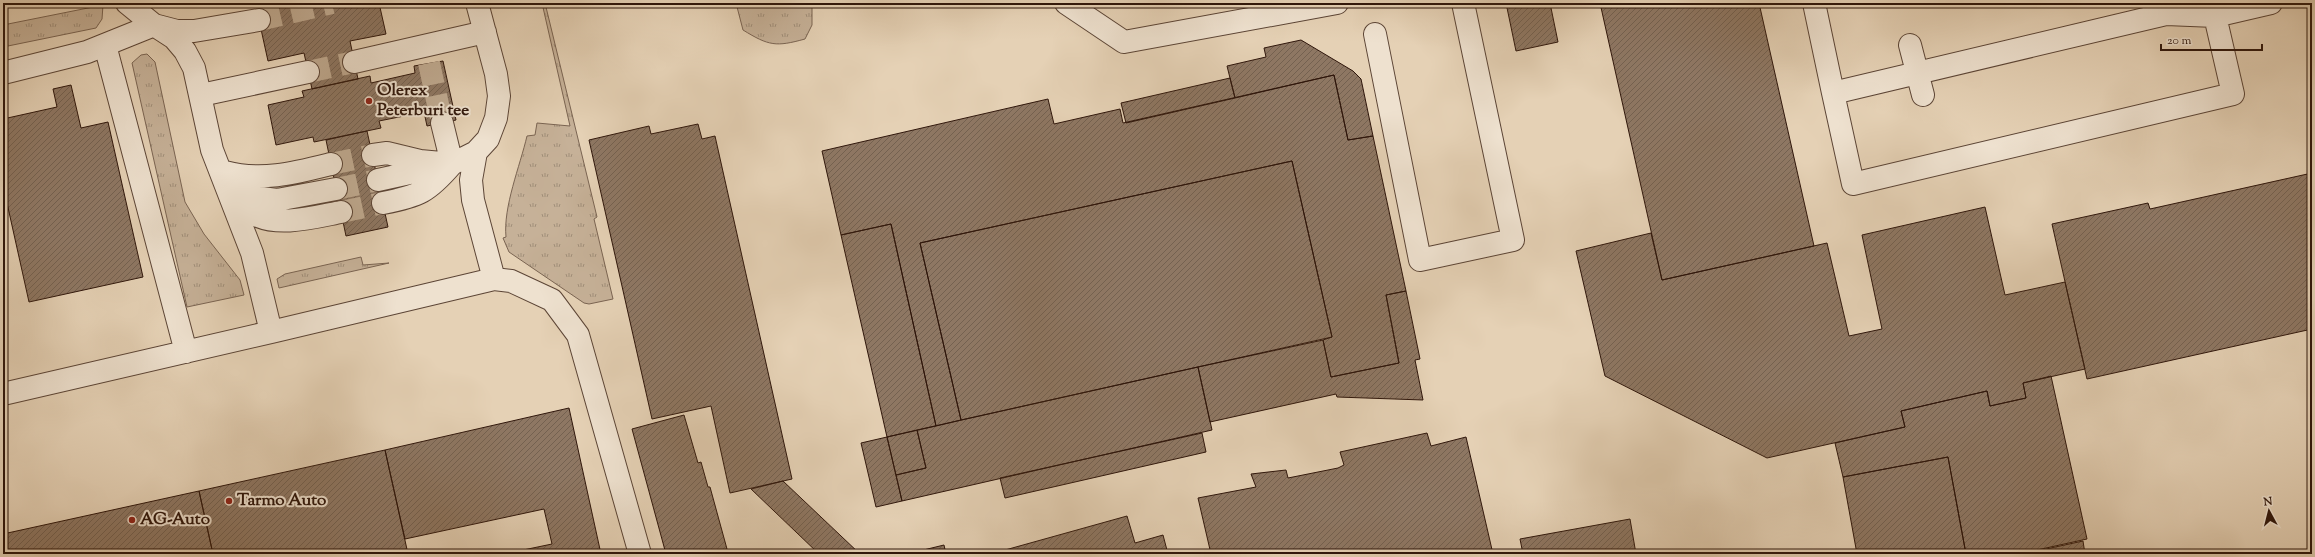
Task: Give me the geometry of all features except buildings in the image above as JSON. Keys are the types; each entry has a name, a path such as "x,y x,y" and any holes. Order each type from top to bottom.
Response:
{"lane":[{"path":"127,3 154,25 174,38 185,52 194,68 212,150 252,253 271,332"},
{"path":"378,180 452,164 476,152 488,139 496,118 499,96 496,74 477,3"},
{"path":"1066,3 1124,42 1337,3"},
{"path":"1375,34 1420,260 1513,240 1463,3"},
{"path":"1814,3 1853,184 2233,94 2215,16"},
{"path":"1833,93 1917,73 2165,9 2215,16 2271,3"},
{"path":"3,73 88,52 154,25 177,31 194,31 259,20"},
{"path":"354,62 427,55 485,32"},
{"path":"105,45 186,352"},
{"path":"1910,45 1923,95"},
{"path":"201,95 308,72"},
{"path":"442,123 452,164"},
{"path":"476,152 471,180 473,200 494,279"},
{"path":"373,155 388,153 420,161 452,164"},
{"path":"220,170 258,177 281,176 331,164"},
{"path":"383,203 417,195 435,184 452,164"},
{"path":"220,170 253,197 265,199 277,200 336,189"},
{"path":"220,170 251,213 272,219 289,220 341,212"},
{"path":"3,394 494,279 511,281 552,300 578,335 640,554"}],"green space":[{"path":"542,3 545,3 597,217 594,219 613,299 589,304 584,303 509,252 503,238 506,237 509,200 527,136 535,135 537,123 570,126"},
{"path":"736,3 812,3 812,25 805,39 779,44 766,42 743,30"},
{"path":"103,5 102,19 96,28 3,47 3,25"},
{"path":"147,54 155,62 185,202 204,234 240,280 244,295 187,307 132,63 141,55"},
{"path":"361,257 363,265 389,263 279,288 277,279 285,274"}],"tunnel":[{"path":"259,20 332,3"},
{"path":"308,72 354,62"},
{"path":"429,63 442,123"},
{"path":"331,164 373,155"},
{"path":"336,189 378,180"},
{"path":"341,212 383,203"}],"place":[{"name":"Olerex Peterburi tee","path":"369,101"},
{"name":"Tarmo Auto","path":"229,501"},
{"name":"AG-Auto","path":"132,520"}]}
